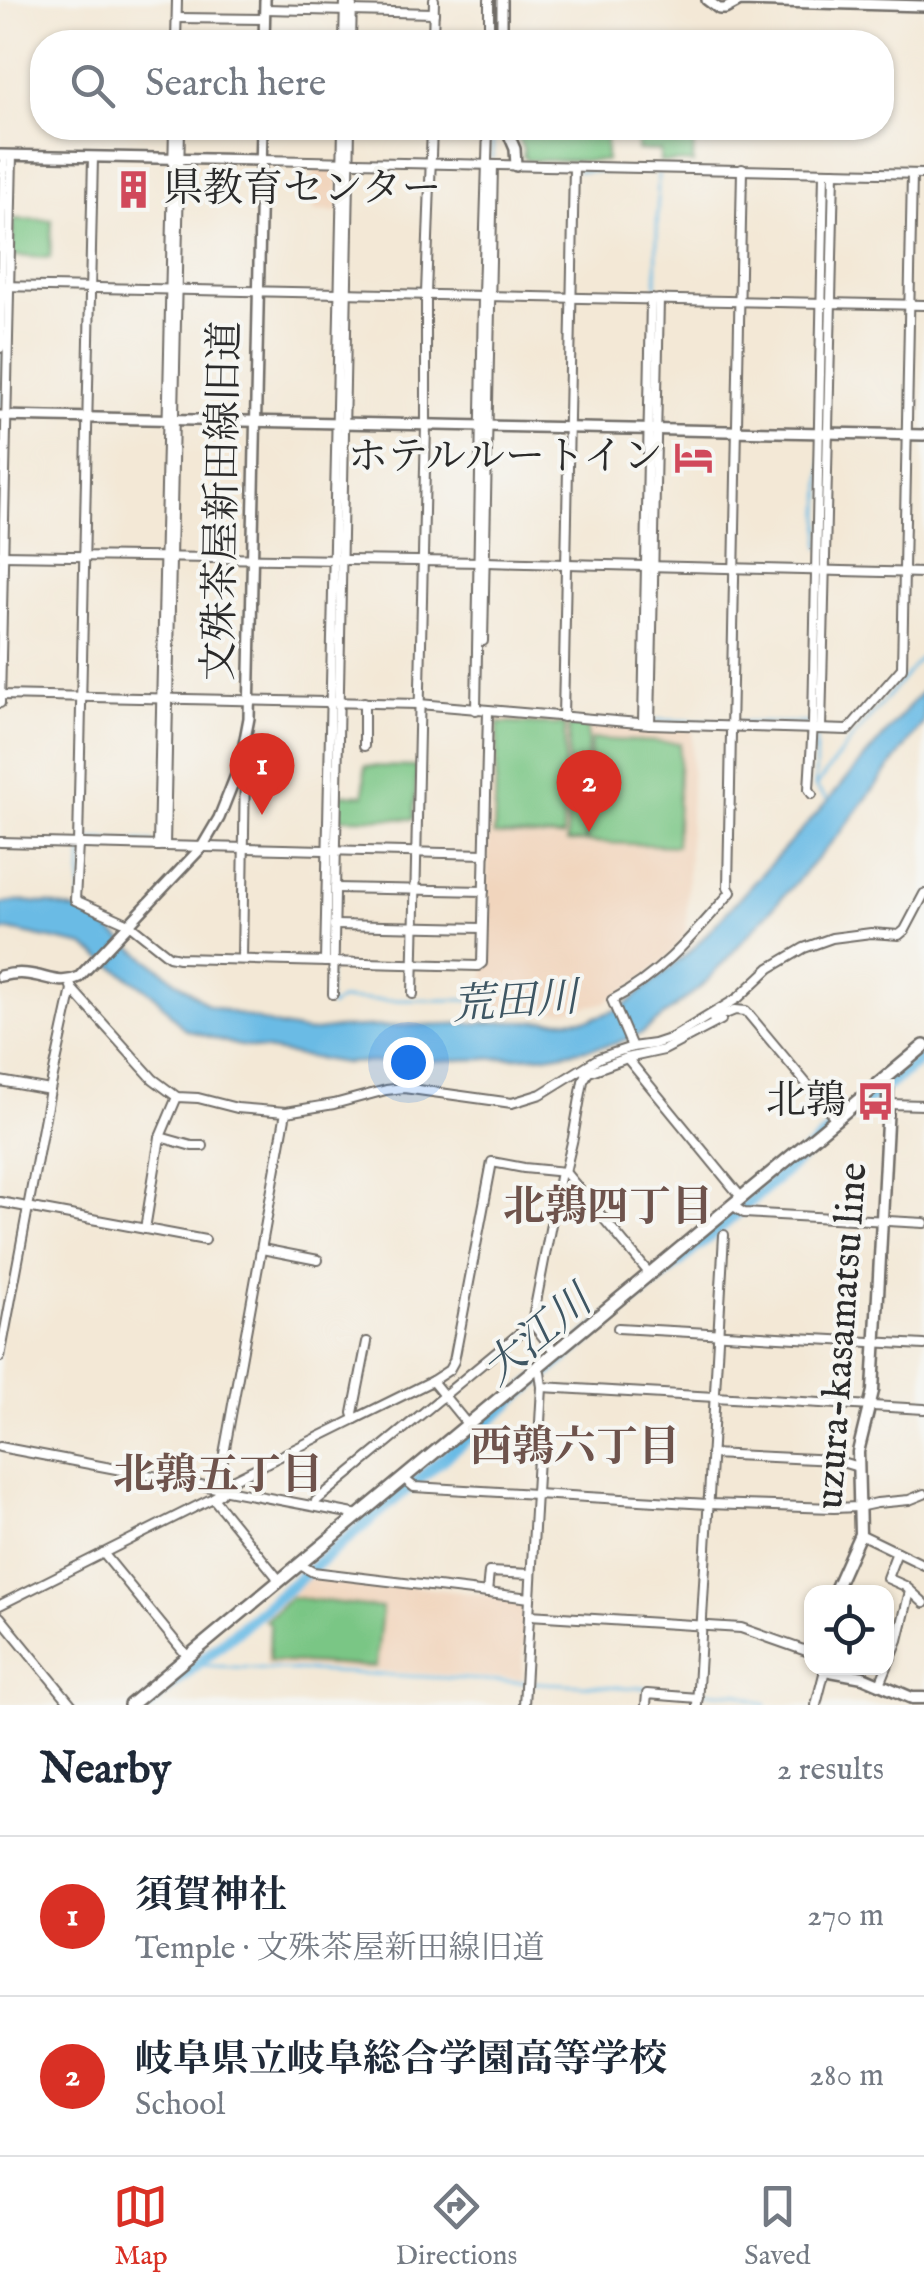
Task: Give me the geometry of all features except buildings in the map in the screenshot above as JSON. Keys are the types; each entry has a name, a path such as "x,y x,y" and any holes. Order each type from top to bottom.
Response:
{"main road":[{"path":"130,1705 280,1581 304,1568 359,1516 408,1483 468,1425 541,1376 556,1352 649,1273 738,1206 836,1119 886,1084 924,1046"},
{"name":"uzura-kasamatsu line","path":"837,1585 860,1534 858,1452 873,1391 886,1084"},
{"path":"854,1675 912,1698 924,1698"}],"street":[{"path":"179,30 180,0"},
{"path":"433,30 434,0"},
{"path":"489,0 489,30"},
{"path":"710,1 719,9 734,1 924,6"},
{"path":"503,30 504,2"},
{"path":"179,18 348,5 434,13"},
{"path":"161,846 177,140"},
{"name":"文殊茶屋新田線旧道","path":"71,985 202,847 220,818 246,743 262,140"},
{"path":"333,994 330,962 347,140"},
{"path":"414,994 432,140"},
{"path":"93,157 75,900 179,958 478,966 482,963 486,854 482,563 489,140"},
{"path":"511,140 516,166"},
{"path":"912,174 902,668 848,730 646,724 419,704 0,698 5,155 924,174"},
{"path":"562,717 574,167"},
{"path":"631,1043 612,1000 668,961 731,892 728,887 742,170"},
{"path":"812,794 809,789 816,729 829,172"},
{"path":"4,286 924,305"},
{"path":"0,348 4,286"},
{"path":"646,724 655,299"},
{"path":"3,416 924,435"},
{"path":"1,555 924,574"},
{"path":"364,702 364,746"},
{"path":"240,765 245,769 242,959"},
{"path":"0,842 486,854"},
{"path":"330,962 335,888 332,850"},
{"path":"335,888 484,891"},
{"path":"700,1024 738,998 770,968 804,948 832,938 871,933 898,935 924,894"},
{"path":"334,925 482,928"},
{"path":"0,976 27,974 71,985 152,1080 177,1097 258,1111 286,1112 404,1088 512,1103 541,1094 631,1043 654,1044 739,1010 746,1012 836,1119"},
{"path":"0,1357 3,1323 71,985"},
{"path":"586,1073 664,1050 739,1010"},
{"path":"315,1506 316,1501 532,1323 582,1080 612,1053"},
{"path":"627,1058 738,1206 924,1223"},
{"path":"0,1081 50,1090"},
{"path":"145,1229 160,1137 177,1097"},
{"path":"888,1104 924,1106"},
{"path":"0,1605 220,1493 286,1112"},
{"path":"160,1137 202,1146"},
{"path":"221,1488 449,1370 454,1361 492,1162 562,1172 649,1273"},
{"path":"0,1202 205,1240"},
{"path":"646,1705 647,1694 698,1701 724,1235"},
{"path":"262,1249 318,1260"},
{"path":"532,1323 556,1352"},
{"path":"618,1328 924,1345"},
{"path":"355,1419 366,1342"},
{"path":"524,1705 541,1376 714,1397 924,1408"},
{"path":"432,1381 468,1425"},
{"path":"0,1447 359,1516"},
{"path":"711,1454 835,1460 858,1467"},
{"path":"408,1483 708,1504 858,1507 924,1494"},
{"path":"213,1498 280,1581"},
{"path":"860,1534 924,1565"},
{"path":"897,1552 887,1578 924,1602"},
{"path":"102,1554 188,1658"},
{"path":"304,1568 530,1598"},
{"path":"487,1593 489,1572 531,1574"},
{"path":"880,1684 898,1640 910,1590"},
{"path":"529,1616 752,1630 804,1649"},
{"path":"0,1617 72,1705"},
{"path":"816,1705 824,1675"}],"shaded area":[{"path":"314,165 335,166 338,212 314,211"},
{"path":"492,717 693,730 686,933 670,955 604,1003 566,1011 484,1014"},
{"path":"314,1574 525,1600 522,1679 266,1665 269,1624 263,1619"}],"green space":[{"path":"519,140 606,140 606,161 527,160"},
{"path":"638,140 694,140 693,163 660,162 660,151 637,150"},
{"path":"13,219 52,220 50,258 12,256"},
{"path":"498,723 565,725 563,837 494,835"},
{"path":"569,725 588,725 585,842 567,842"},
{"path":"591,739 680,743 676,846 587,842"},
{"path":"365,766 417,767 414,819 338,818 339,794 364,795"},
{"path":"291,1597 382,1608 376,1667 269,1661 270,1624 265,1620"}],"water":[{"path":"924,689 924,722 841,832 703,985 642,1033 614,1044 552,1055 344,1063 236,1045 184,1029 153,994 84,946 9,930 0,932 0,904 51,904 87,913 208,1005 309,1032 591,1019 622,1008 692,950"}],"waterway":[{"path":"494,0 494,30"},
{"path":"492,158 493,140"},
{"path":"578,171 650,172"},
{"path":"656,296 658,173"},
{"path":"826,297 828,181"},
{"path":"823,424 826,309"},
{"path":"2,408 4,349"},
{"path":"0,512 2,422"},
{"path":"820,548 823,439"},
{"path":"334,698 337,590"},
{"path":"480,695 481,644"},
{"path":"815,787 924,654"},
{"path":"654,720 727,722"},
{"path":"737,723 810,723"},
{"path":"816,737 815,787 827,799"},
{"path":"332,846 333,776"},
{"path":"89,840 153,842"},
{"path":"80,899 82,851"},
{"path":"329,958 331,854"},
{"path":"329,966 331,1007"},
{"name":"荒田川","path":"331,1006 340,1000 479,1000"},
{"name":"大江川","path":"148,1705 853,1112 924,1057"},
{"path":"196,1665 737,1693 766,1705"}],"place":[{"name":"県教育センター","path":"133,190"},
{"name":"ホテルルートイン","path":"693,458"},
{"name":"須賀神社","path":"262,815"},
{"name":"岐阜県立岐阜総合学園高等学校","path":"589,832"},
{"name":"北鶉","path":"876,1102"}],"district":[{"name":"北鶉四丁目","path":"608,1208"},
{"name":"西鶉六丁目","path":"575,1448"},
{"name":"北鶉五丁目","path":"218,1476"}]}
